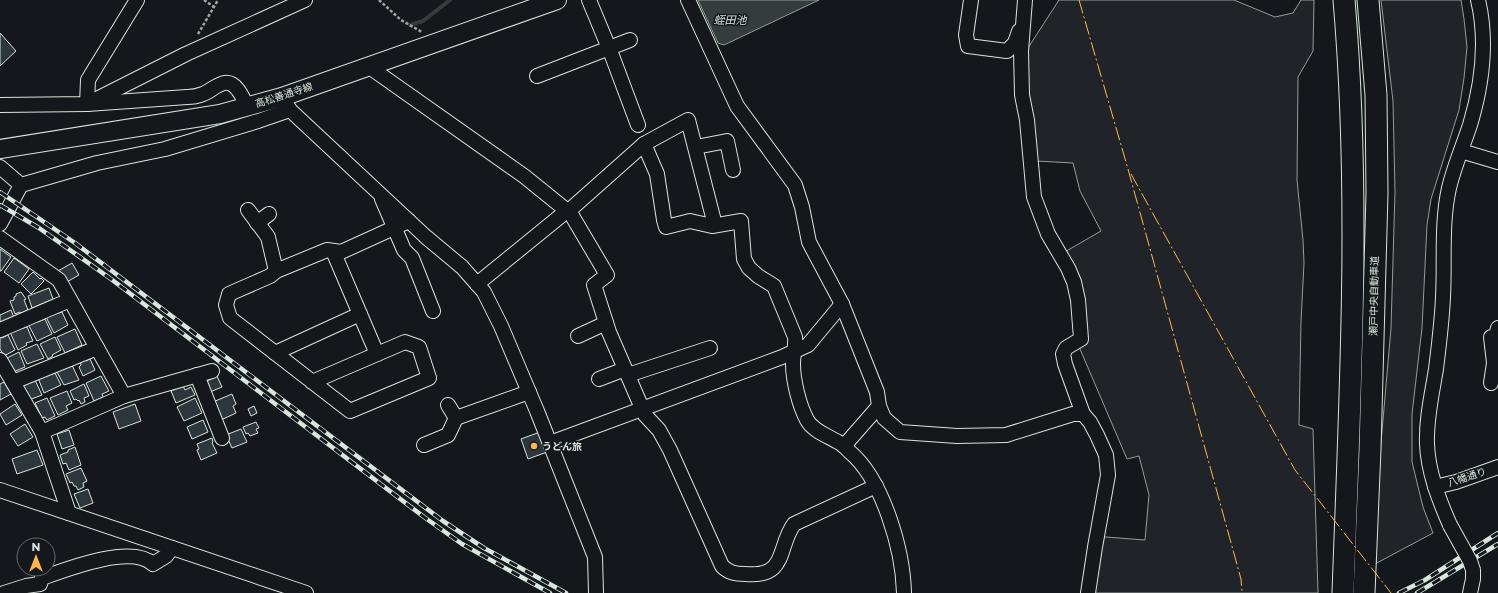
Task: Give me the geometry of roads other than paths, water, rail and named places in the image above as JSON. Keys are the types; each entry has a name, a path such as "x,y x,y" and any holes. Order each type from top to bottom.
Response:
{"highway":[{"name":"瀬戸中央自動車道","path":"1343,592 1349,449 1353,292 1353,174 1344,0"},
{"name":"瀬戸中央自動車道","path":"1364,587 1370,449 1377,193 1376,95 1368,0"}],"main road":[{"name":"高松善通寺線","path":"0,149 220,114 247,106 286,103 368,66 557,0"}],"street":[{"path":"87,104 88,80 137,0"},
{"path":"87,104 186,54 305,0"},
{"path":"589,0 638,125"},
{"path":"688,0 737,106 795,185 802,207 809,242 842,304 877,392 878,406 884,418 900,432 957,436 1006,435 1073,414 1083,414"},
{"path":"971,0 966,34 968,46 1007,51 1015,44 1024,18"},
{"path":"1025,0 1020,51 1022,95 1027,120 1034,197 1048,234 1068,268 1074,282 1078,300 1081,339 1066,348 1063,354 1064,364 1083,414 1098,435 1106,455 1108,475 1094,547 1088,593"},
{"path":"1470,593 1473,570 1470,561 1450,525 1435,487 1428,456 1427,432 1439,341 1443,297 1444,224 1446,204 1450,186 1477,102 1481,80 1483,33 1478,0"},
{"path":"537,76 630,40"},
{"path":"368,66 524,176 571,214 607,275 594,285 606,323 626,372 645,415 659,430 670,450 722,566 727,571 747,574 764,573 773,568 778,562 789,531 794,524 876,486"},
{"path":"0,105 87,104 192,97 202,94 217,85 225,83 233,85 236,88 247,106"},
{"path":"0,224 21,185 97,163 165,149 258,121 286,103 409,221 462,267 484,292 501,326 550,442 595,557 596,593"},
{"path":"477,284 568,211 644,144 688,120 715,226"},
{"path":"696,147 726,141 733,170"},
{"path":"644,144 657,174 666,227 690,221 715,226 741,221 744,259 749,268 758,276 774,286 795,337 793,364 802,409 808,421 818,431 844,446 865,467 876,486 894,530 900,554 904,593"},
{"path":"1461,151 1498,162"},
{"path":"0,167 21,185"},
{"path":"380,193 404,250 412,258 432,311"},
{"path":"248,210 268,237 276,271"},
{"path":"257,223 269,214"},
{"path":"312,382 406,342 419,347 428,378 350,411 312,382 230,318 226,305 229,294 270,276 276,271 328,250 341,252 409,221"},
{"path":"0,238 59,280 124,396"},
{"path":"333,250 377,354"},
{"path":"0,330 70,300"},
{"path":"550,442 643,409 795,351 808,344 842,304"},
{"path":"275,353 360,314"},
{"path":"578,336 606,323"},
{"path":"1490,383 1494,363 1492,337 1496,336 1498,328"},
{"path":"13,382 97,348"},
{"path":"599,379 626,372 685,349 710,348"},
{"path":"0,360 42,432 69,513"},
{"path":"42,432 124,396 212,372"},
{"path":"197,375 222,438"},
{"path":"424,445 448,435 456,418 529,392"},
{"path":"448,405 456,418"},
{"path":"844,446 878,406"},
{"name":"八幡通り","path":"1435,487 1456,482 1498,467"},
{"path":"0,490 306,593"},
{"path":"4,593 26,586 40,584 42,578 76,566 105,559 134,557 148,559 153,564 166,556 172,548"}],"water":[{"name":"蛭田池","path":"698,0 819,0 724,45 718,43"}],"waterway":[{"path":"410,25 423,21 450,0"}],"railway":[{"path":"0,192 75,243 443,521 484,548 566,593"},
{"path":"0,205 39,228 111,279 424,517 462,544 550,593"},
{"path":"1399,593 1425,580 1498,533"},
{"path":"1417,593 1498,544"}],"place":[{"name":"うどん旅","path":"534,446"}]}
